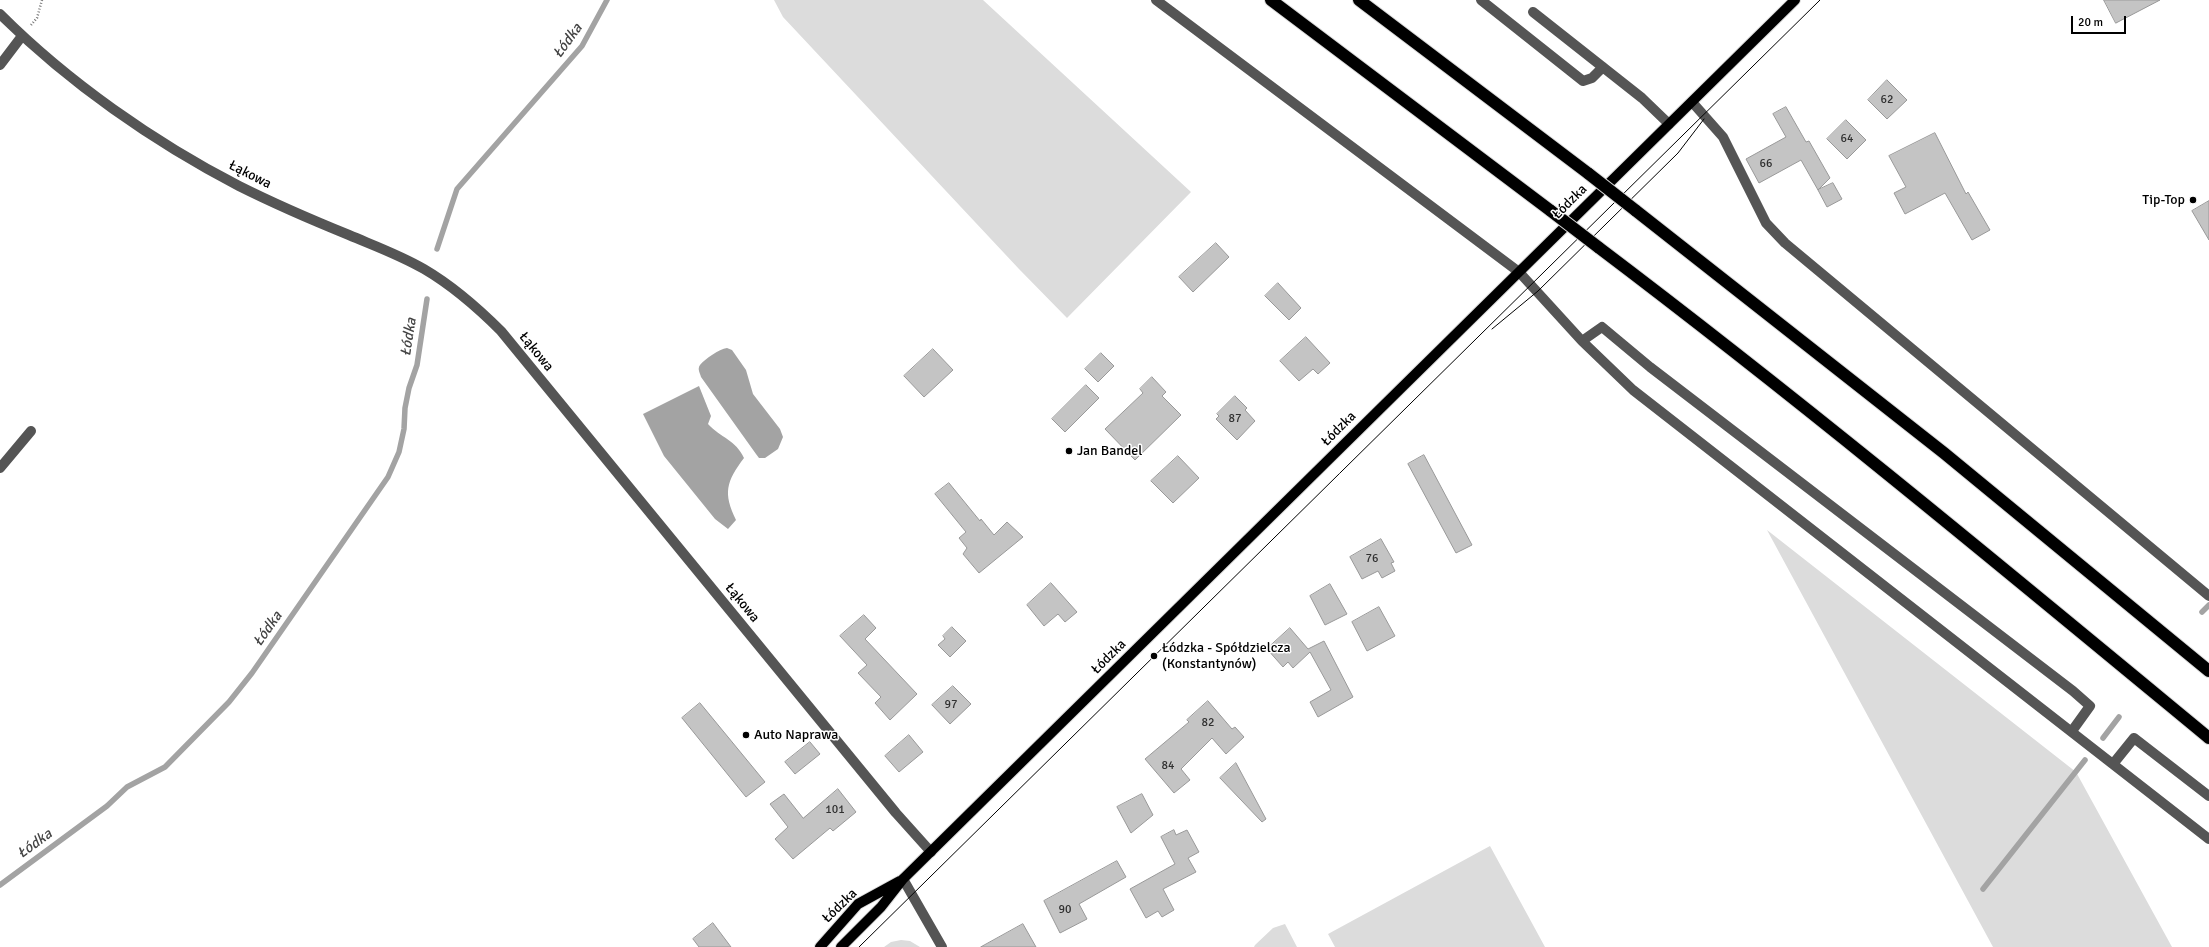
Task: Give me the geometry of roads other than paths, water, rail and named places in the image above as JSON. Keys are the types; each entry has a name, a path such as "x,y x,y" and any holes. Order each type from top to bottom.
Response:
{"highway":[{"path":"1271,0 1692,318 2016,578 2209,738"},
{"path":"1359,0 1589,174 1944,453 2209,671"}],"main road":[{"name":"Łódzka","path":"841,947 881,907 904,879 930,852 1795,0"},
{"name":"Łódzka","path":"820,947 858,904 904,879"}],"street":[{"path":"1156,0 1519,272 1582,341 1633,390 2209,839"},
{"path":"1481,0 1584,81 1592,78 1603,67"},
{"path":"1533,12 1642,98 1669,124"},
{"name":"Łąkowa","path":"0,14 22,36 79,83 182,154 239,186 304,216 399,256 445,282 471,302 501,331 886,801 930,852"},
{"path":"0,65 22,36"},
{"path":"1692,102 1723,137 1766,223 1785,243 2209,596"},
{"path":"1582,341 1602,327 1650,367 2073,691 2090,706 2072,731"},
{"path":"0,468 31,431"},
{"path":"2114,764 2134,738 2209,796"},
{"path":"904,879 942,947"}],"waterway":[{"name":"Łódka","path":"437,249 457,189 582,46 607,0"},
{"name":"Łódka","path":"0,885 107,806 127,787 165,767 229,702 252,673 388,477 399,452 404,429 405,408 409,388 417,365 427,299"},
{"path":"2202,612 2209,605"},
{"path":"2103,738 2119,717"},
{"path":"1983,889 2085,760"}],"tram line":[{"path":"859,947 1820,0"},
{"path":"1492,329 1538,291 1678,153 1704,119"}],"place":[{"name":"Tip-Top","path":"2193,200"},
{"name":"Jan Bandel","path":"1069,451"},
{"name":"Łódzka - Spółdzielcza (Konstantynów)","path":"1154,656"},
{"name":"Auto Naprawa","path":"746,735"}]}
